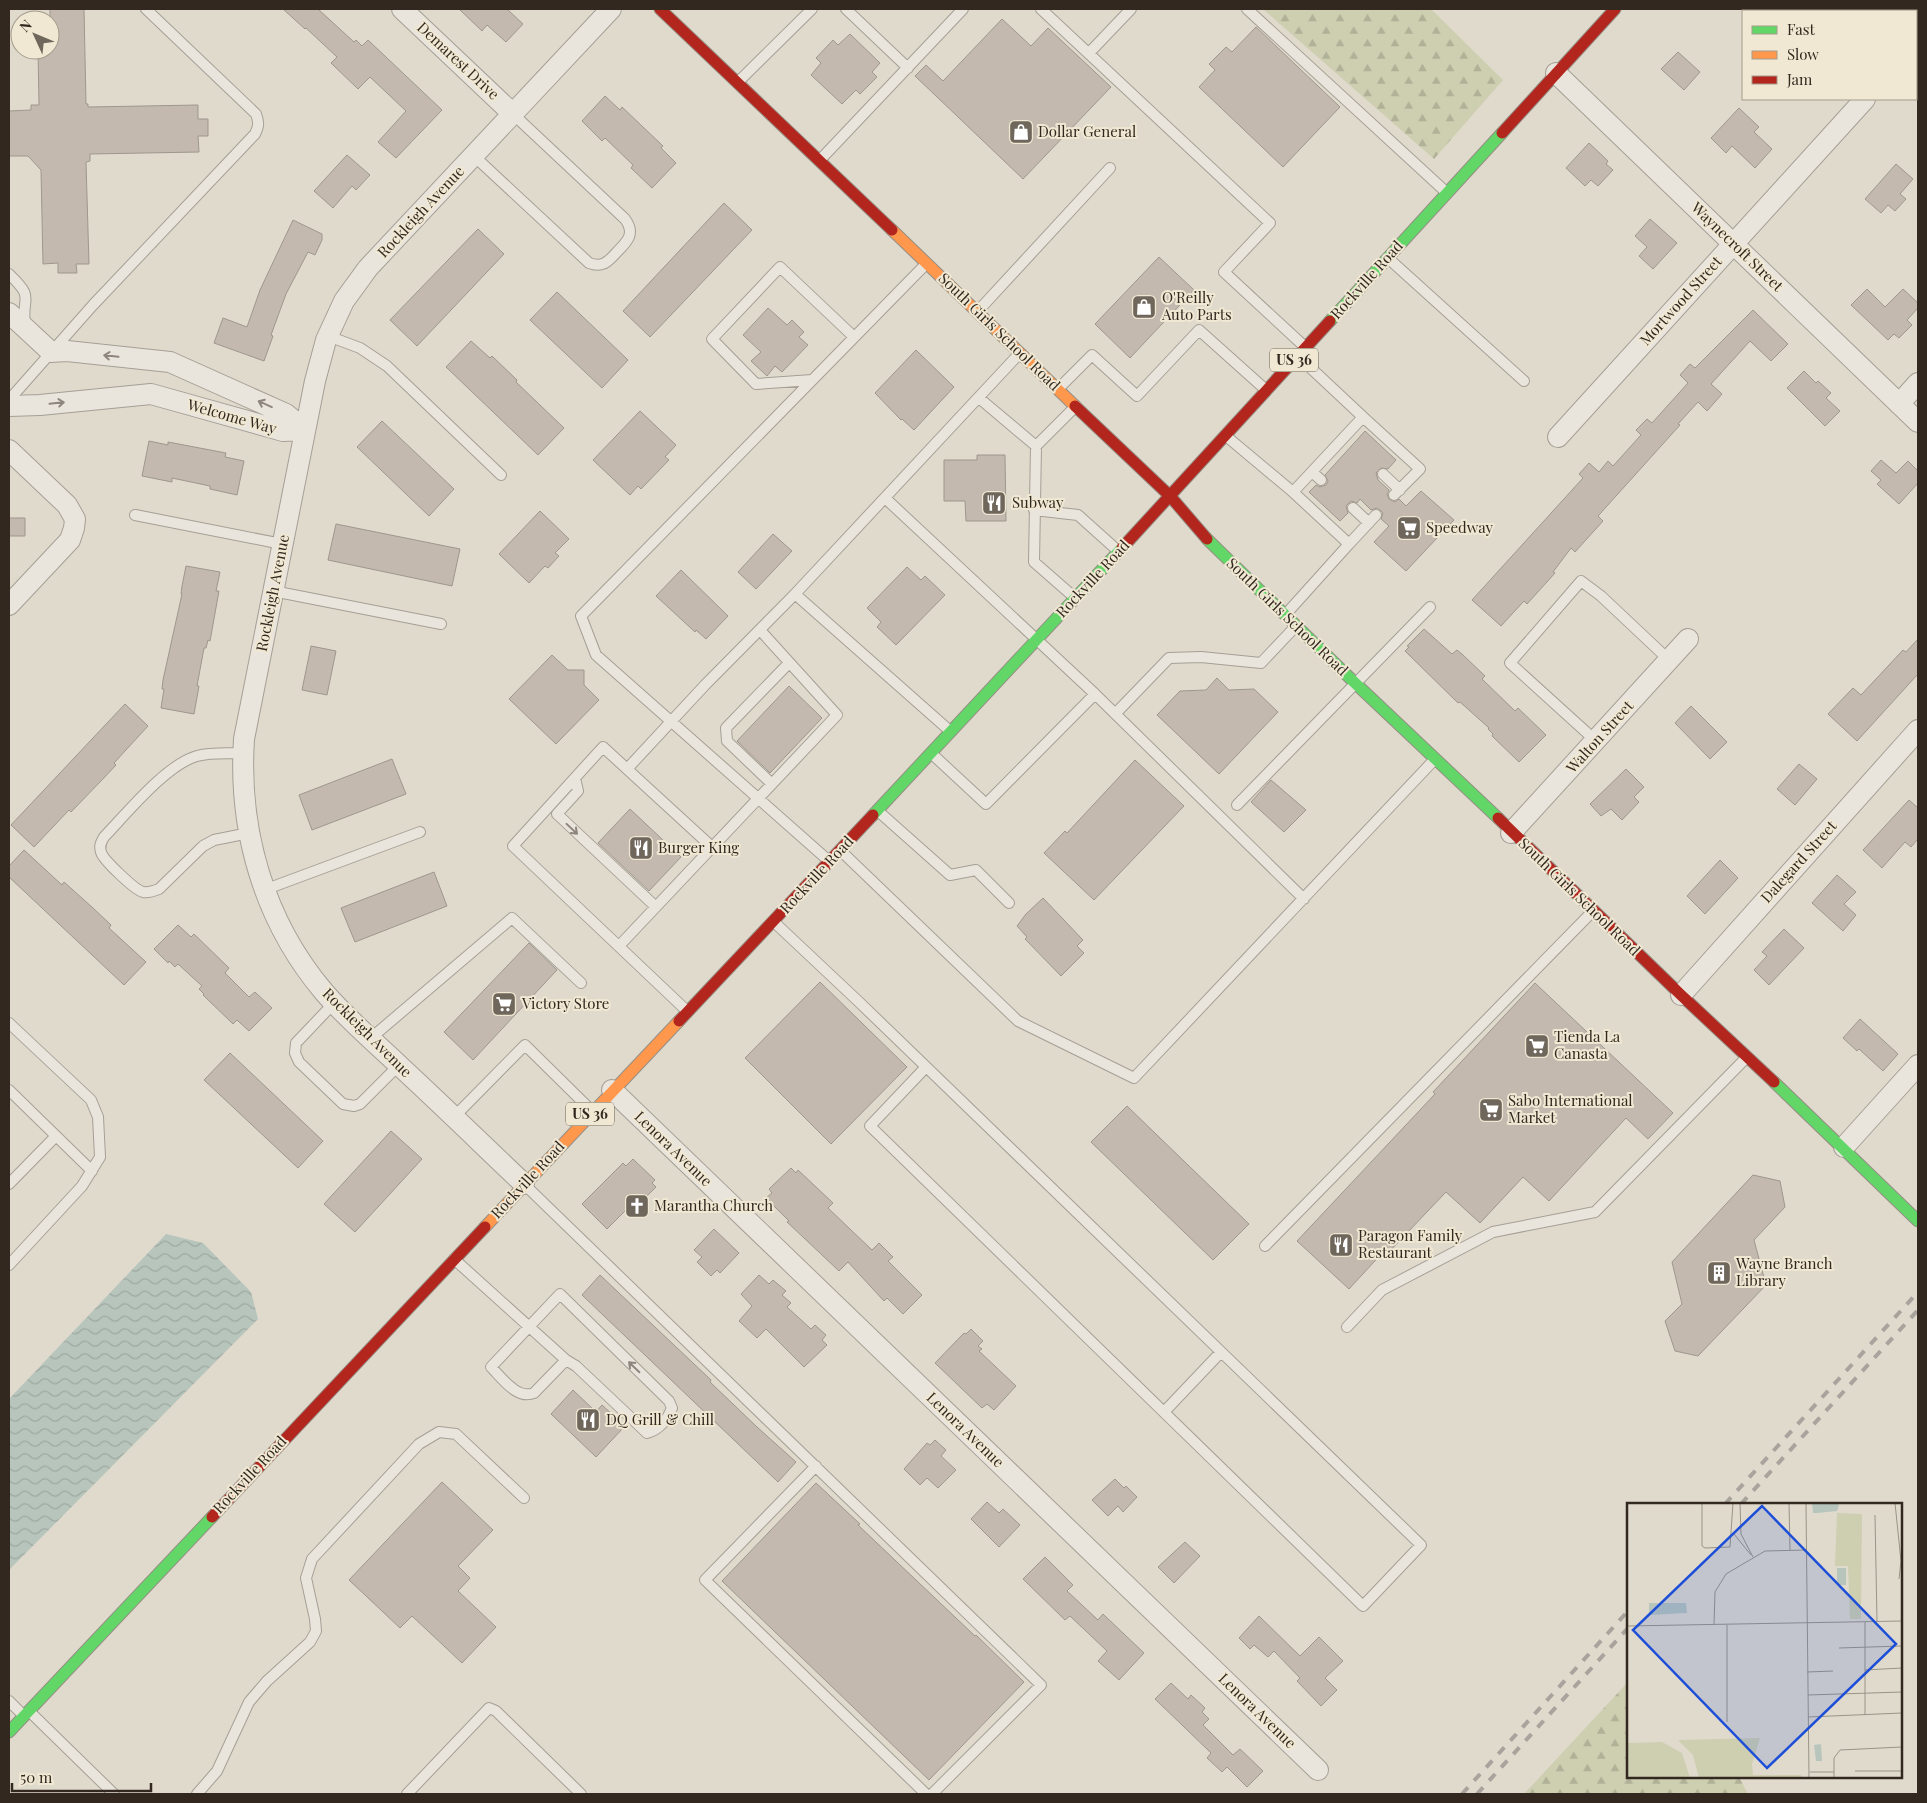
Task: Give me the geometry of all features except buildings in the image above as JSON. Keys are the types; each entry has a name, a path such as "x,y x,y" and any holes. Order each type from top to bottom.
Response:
{"main road":[{"name":"South Girls School Road","path":"660,9 1076,405 1170,496 1204,535 1355,683 1436,758 1681,995 1844,1147 1918,1221"},
{"name":"Rockville Road","path":"9,1732 592,1111 830,862 1170,496 1615,9"}],"street":[{"name":"Demarest Drive","path":"402,9 513,114"},
{"name":"Rockleigh Avenue","path":"524,1184 334,1003 304,966 290,945 264,890 252,850 243,782 244,754 248,713 315,381 328,336 344,301 368,268 611,9"},
{"name":"Waynecroft Street","path":"1556,73 1918,422"},
{"name":"Mortwood Street","path":"1558,437 1864,100"},
{"path":"9,313 51,352"},
{"name":"Welcome Way","path":"51,352 68,351 170,362 286,414 305,430"},
{"path":"1899,404 1918,383"},
{"name":"Welcome Way","path":"9,406 40,405 151,394 282,432 305,430"},
{"path":"9,450 67,505 72,512 75,523 70,540 9,605"},
{"name":"Walton Street","path":"1512,833 1688,639"},
{"name":"Dalegard Street","path":"1681,995 1918,730"},
{"path":"1844,1147 1918,1066"},
{"name":"Lenora Avenue","path":"612,1090 1318,1770"}],"lane":[{"path":"9,400 93,305 255,134 258,126 259,120 256,114 146,9"},
{"path":"737,83 812,9"},
{"path":"846,9 908,68"},
{"path":"820,161 963,9"},
{"path":"1041,9 1270,223 1224,272 1363,418 1420,469 1397,492 1383,474"},
{"path":"1089,53 1131,9"},
{"path":"1247,9 1447,192"},
{"path":"474,156 586,262 598,266 607,262 628,241 630,227 625,218 513,114"},
{"path":"977,311 1110,168"},
{"path":"1388,258 1524,380"},
{"path":"830,862 596,655 581,616 926,263"},
{"path":"812,380 756,384 712,339 780,267 854,337"},
{"path":"9,274 25,290 27,301 24,315 26,328"},
{"path":"1058,388 1092,355 1137,396 1199,330 1267,390"},
{"path":"328,336 360,348 382,362 502,475"},
{"path":"627,769 705,685 795,594 1021,353"},
{"path":"979,398 1036,446"},
{"path":"1075,597 1034,562 1034,510 1036,446 1076,405"},
{"path":"1293,492 1363,418"},
{"path":"1225,435 1293,492 1349,544"},
{"path":"1343,439 1351,446"},
{"path":"1312,472 1321,480"},
{"path":"885,498 1037,639 1304,899"},
{"path":"1352,508 1369,523"},
{"path":"1034,510 1078,515 1118,551"},
{"path":"135,514 282,544"},
{"path":"1286,614 1376,515"},
{"path":"1596,742 1510,662 1581,580 1602,596 1668,660"},
{"path":"273,591 440,624"},
{"path":"795,594 950,732"},
{"path":"1237,805 1430,607"},
{"path":"1115,714 1169,658 1202,657 1261,663 1297,625"},
{"path":"619,946 837,714 760,630"},
{"path":"772,784 727,741 726,728 790,663"},
{"path":"930,753 986,804 1094,694"},
{"path":"688,1011 513,846 603,747 712,847"},
{"path":"244,754 204,754 185,760 170,769 104,837 100,850 105,860 136,887 141,891 152,892 159,889 203,846 214,840 249,833"},
{"path":"840,850 1018,1021 1134,1078 1436,758"},
{"path":"575,778 578,792 556,814 656,907"},
{"path":"878,810 950,875 976,870 1009,903"},
{"path":"264,890 420,832"},
{"path":"1265,1246 1594,911"},
{"path":"371,1038 512,918 581,983"},
{"path":"773,922 926,1067 1421,1546 1363,1606 870,1126 926,1067"},
{"path":"334,1003 296,1043 295,1053 299,1062 341,1102 354,1106 360,1104 399,1065"},
{"path":"9,1023 90,1100 98,1117 100,1156 82,1186 9,1265"},
{"path":"454,1117 525,1045 592,1111"},
{"path":"1346,1327 1382,1290 1493,1232 1595,1212 1747,1057"},
{"path":"9,1090 92,1170"},
{"path":"9,1184 56,1136"},
{"path":"524,1184 1041,1685 932,1794"},
{"path":"454,1259 529,1326 566,1360 576,1366 647,1432 652,1432 660,1426 671,1413 672,1408 669,1401 560,1294 529,1326 491,1368 511,1387 528,1396 534,1393 566,1360"},
{"path":"1164,1412 1221,1352"},
{"path":"197,1794 217,1771 249,1702 267,1681 310,1642 316,1631 306,1578 312,1559 419,1444 439,1432 456,1434 524,1498"},
{"path":"816,1466 705,1580 926,1794"},
{"path":"9,1701 26,1713 114,1794"},
{"path":"407,1794 489,1708 496,1711 581,1794"}],"green space":[{"path":"1263,9 1431,9 1503,80 1434,159"},
{"path":"1627,1683 1627,1778 1740,1778 1748,1794 1524,1794"}],"water":[{"path":"166,1234 203,1243 251,1292 258,1319 9,1570 9,1399"}],"railway":[{"path":"1726,1503 1918,1292"},
{"path":"1742,1503 1918,1310"},
{"path":"1462,1794 1627,1612"},
{"path":"1477,1794 1627,1629"}],"traffic: fast":[{"path":"1330,321 1502,133"},
{"path":"1207,539 1355,683 1498,818"},
{"path":"873,815 1122,548"},
{"path":"1774,1082 1918,1221"},
{"path":"9,1732 212,1517"}],"traffic: slow":[{"path":"892,230 1075,406"},
{"path":"485,1227 679,1021"}],"traffic: jam":[{"path":"660,9 892,230"},
{"path":"1502,133 1615,9"},
{"path":"1122,548 1330,321"},
{"path":"1075,406 1170,496 1207,539"},
{"path":"679,1021 873,815"},
{"path":"1498,818 1774,1082"},
{"path":"212,1517 485,1227"}],"place":[{"name":"Dollar General","path":"1021,132"},
{"name":"O'Reilly Auto Parts","path":"1144,307"},
{"name":"Subway","path":"994,503"},
{"name":"Speedway","path":"1409,528"},
{"name":"Burger King","path":"641,848"},
{"name":"Victory Store","path":"504,1004"},
{"name":"Tienda La Canasta","path":"1537,1046"},
{"name":"Sabo International Market","path":"1491,1110"},
{"name":"Marantha Church","path":"637,1206"},
{"name":"Paragon Family Restaurant","path":"1341,1245"},
{"name":"Wayne Branch Library","path":"1719,1273"},
{"name":"DQ Grill & Chill","path":"588,1420"}]}
